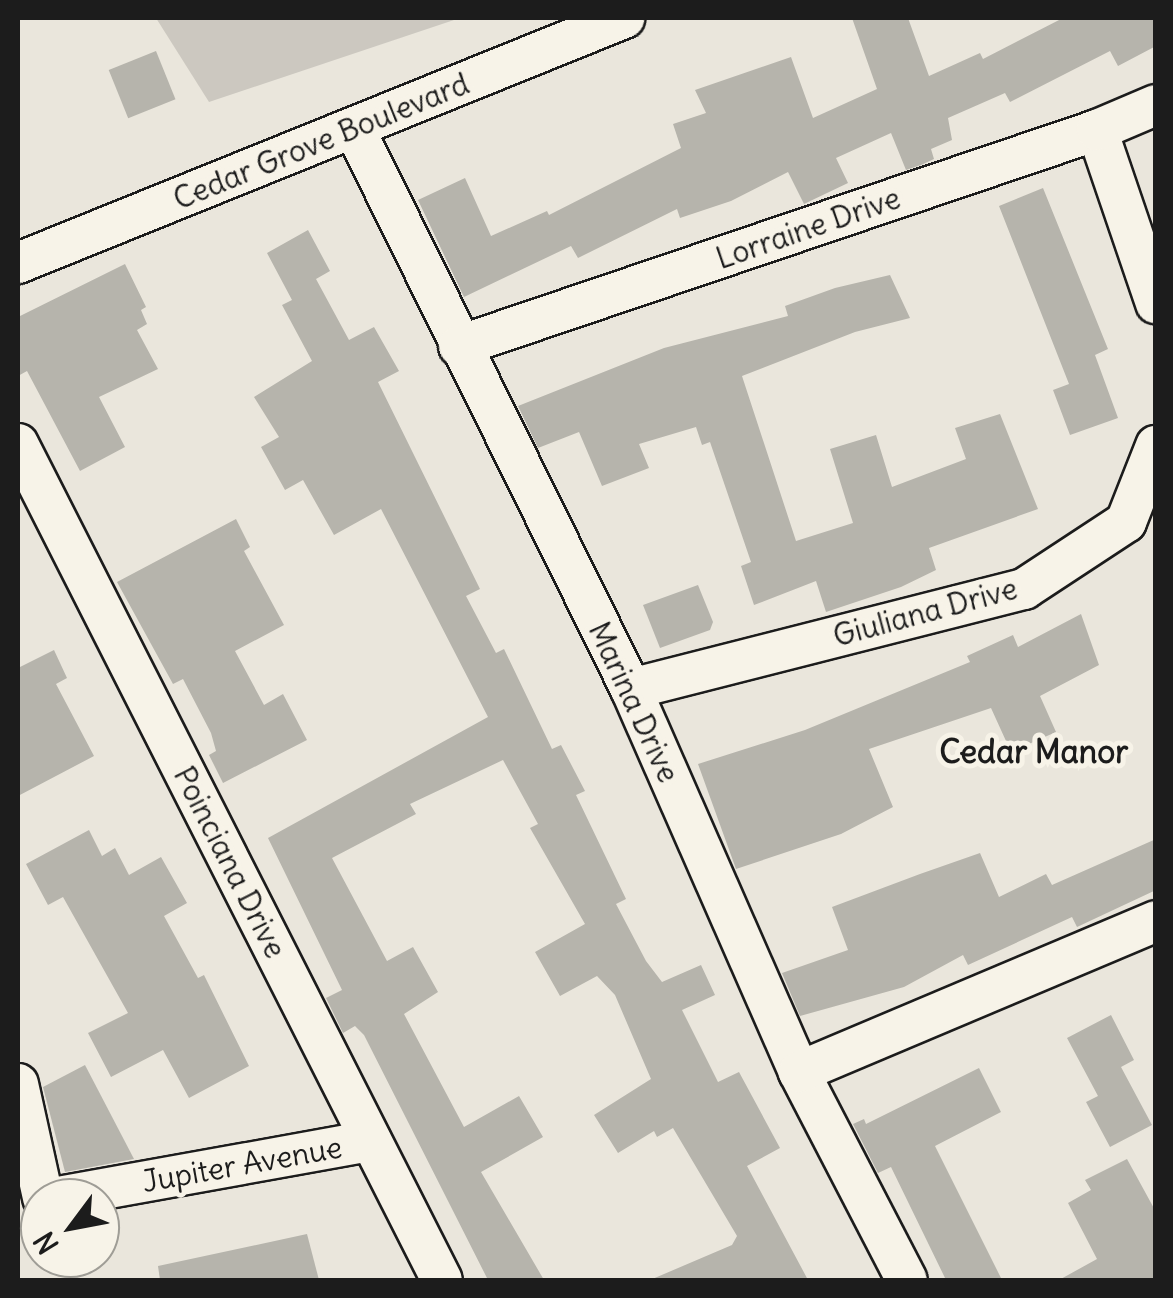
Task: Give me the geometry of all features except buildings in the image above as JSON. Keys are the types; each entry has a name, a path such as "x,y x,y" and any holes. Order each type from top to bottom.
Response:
{"street":[{"name":"Cedar Grove Boulevard","path":"18,263 624,18"},
{"name":"Lorraine Drive","path":"459,346 1098,130 1156,104"},
{"name":"Marina Drive","path":"354,128 631,689 800,1072 907,1280"},
{"path":"1098,130 1156,303"},
{"name":"Poinciana Drive","path":"18,444 442,1280"},
{"name":"Giuliana Drive","path":"631,689 1024,588 1126,522 1156,446"},
{"path":"800,1072 1152,929"},
{"path":"18,1084 38,1178"},
{"name":"Jupiter Avenue","path":"120,1186 371,1141"}],"shaded area":[{"path":"156,18 460,18 209,102"}],"district":[{"name":"Cedar Manor","path":"1034,752"}]}
